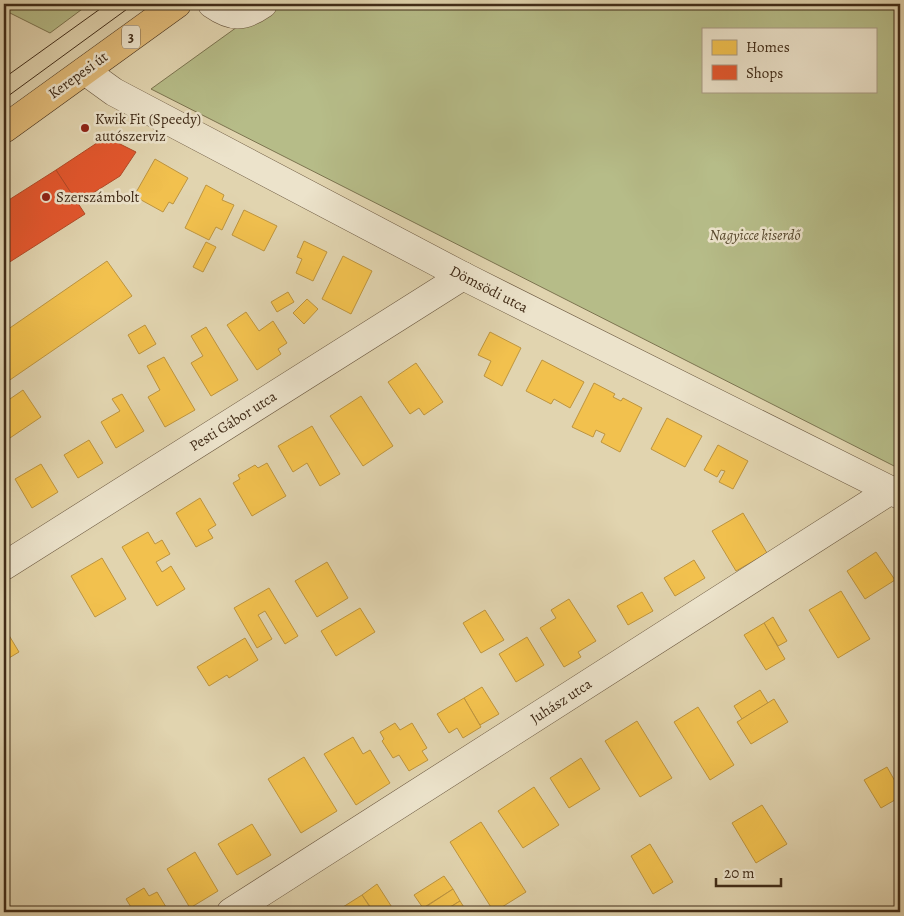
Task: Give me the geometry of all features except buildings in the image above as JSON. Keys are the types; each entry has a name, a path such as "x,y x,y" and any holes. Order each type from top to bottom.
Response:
{"main road":[{"name":"Kerepesi út","path":"4,129 177,4"}],"street":[{"path":"212,4 226,13 248,15 263,4"},
{"name":"Dömsödi utca","path":"85,70 114,92 463,276 896,493"},
{"name":"Pesti Gábor utca","path":"4,566 463,276"},
{"name":"Juhász utca","path":"231,912 896,493"}],"green space":[{"path":"4,4 89,4 50,33 4,10"},
{"name":"Nagyicce kiserdő","path":"269,4 900,4 900,469 151,89"}],"tram line":[{"path":"4,78 107,4"},
{"path":"4,99 134,4"}],"place":[{"name":"Kwik Fit (Speedy) autószerviz","path":"85,128"},
{"name":"Szerszámbolt","path":"46,197"}]}
